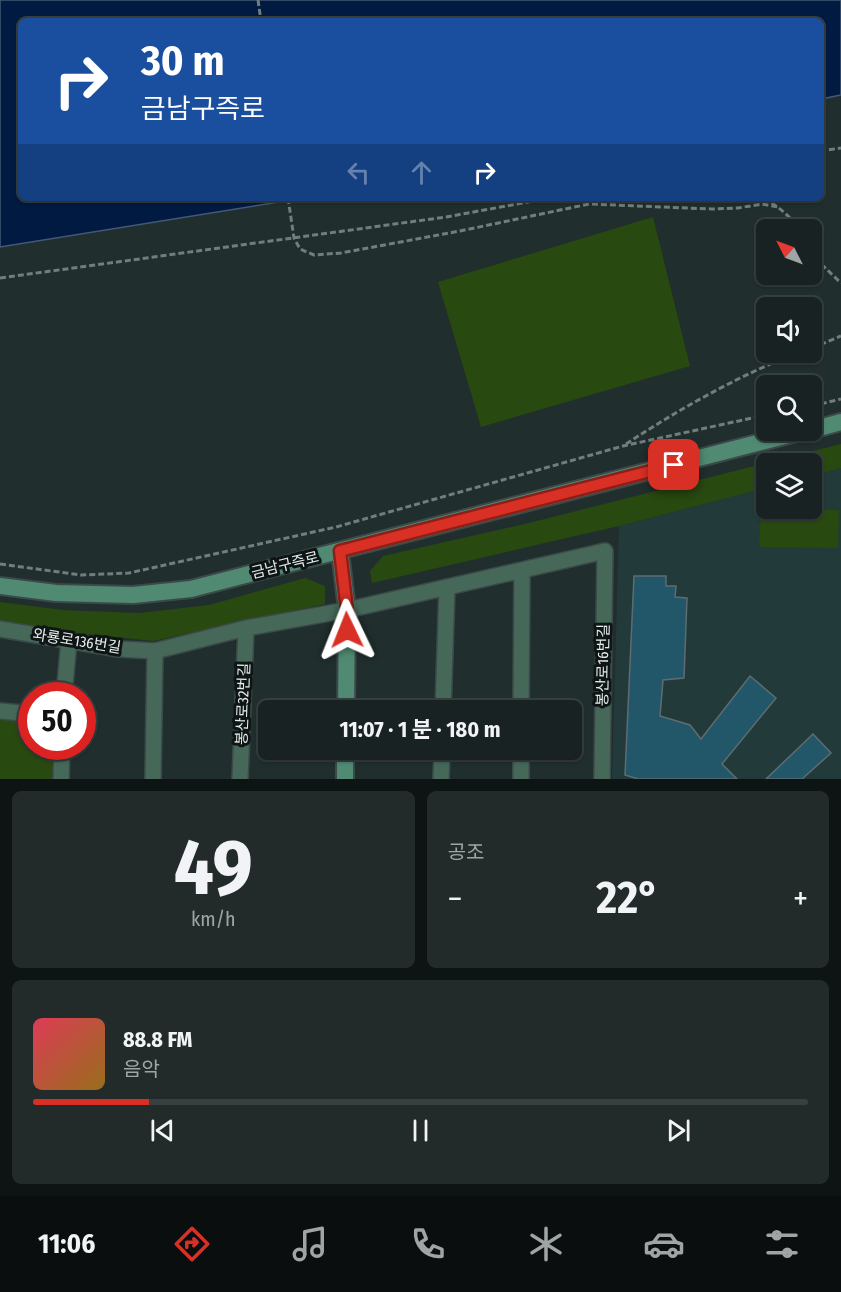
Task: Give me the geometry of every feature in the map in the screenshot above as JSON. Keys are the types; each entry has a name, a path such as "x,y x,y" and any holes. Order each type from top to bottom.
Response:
{"main road":[{"name":"금남구즉로","path":"822,427 841,422"},
{"name":"금남구즉로","path":"0,586 56,593 133,595 191,588 767,441"},
{"path":"340,551 347,610 346,700"},
{"path":"345,760 345,779"}],"street":[{"name":"와룡로136번길","path":"0,629 119,649 155,651 246,628 347,610 605,551"},
{"name":"봉산로16번길","path":"602,779 605,551"},
{"path":"521,700 522,570"},
{"path":"443,700 447,587"},
{"name":"봉산로32번길","path":"240,779 246,628"},
{"path":"65,682 69,640"},
{"path":"153,779 155,651"},
{"path":"0,711 18,713"},
{"path":"61,779 62,760"},
{"path":"441,779 442,760"},
{"path":"521,760 521,779"}],"path":[{"path":"258,0 261,18"},
{"path":"824,151 841,148"},
{"path":"288,201 294,238 300,249 314,255 341,253 589,204 712,209 762,204 778,207"},
{"path":"0,278 446,217 534,201"},
{"path":"769,201 792,219"},
{"path":"822,264 841,283"},
{"path":"822,344 841,336"},
{"path":"623,446 718,389 772,363"},
{"path":"822,403 841,399"},
{"path":"0,564 81,576 129,573 336,527 623,446 756,417"}],"shaded area":[{"path":"841,468 841,779 612,779 619,526 756,491 756,519 822,519 822,473"}],"green space":[{"path":"653,217 690,366 481,427 438,282"},
{"path":"841,444 841,468 822,473 822,453 805,453"},
{"path":"756,466 756,491 619,526 372,583 370,571 383,556 529,523"},
{"path":"822,510 839,510 838,548 759,547 761,519 822,519"},
{"path":"305,578 325,586 325,604 153,641 50,630 0,621 0,602 63,610 139,613 209,605"},
{"path":"0,716 18,718 18,760 53,760 53,779 0,779"}],"water":[{"path":"0,0 841,0 841,95 824,98 824,18 18,18 18,201 285,201 0,247"}],"building":[{"path":"634,576 666,576 666,586 676,586 675,597 687,598 684,678 663,680 660,716 690,725 701,739 750,676 776,698 722,764 737,779 638,779 625,775"},
{"path":"813,734 831,753 802,779 766,779"}],"route":[{"path":"347,630 340,551 674,465"}]}
